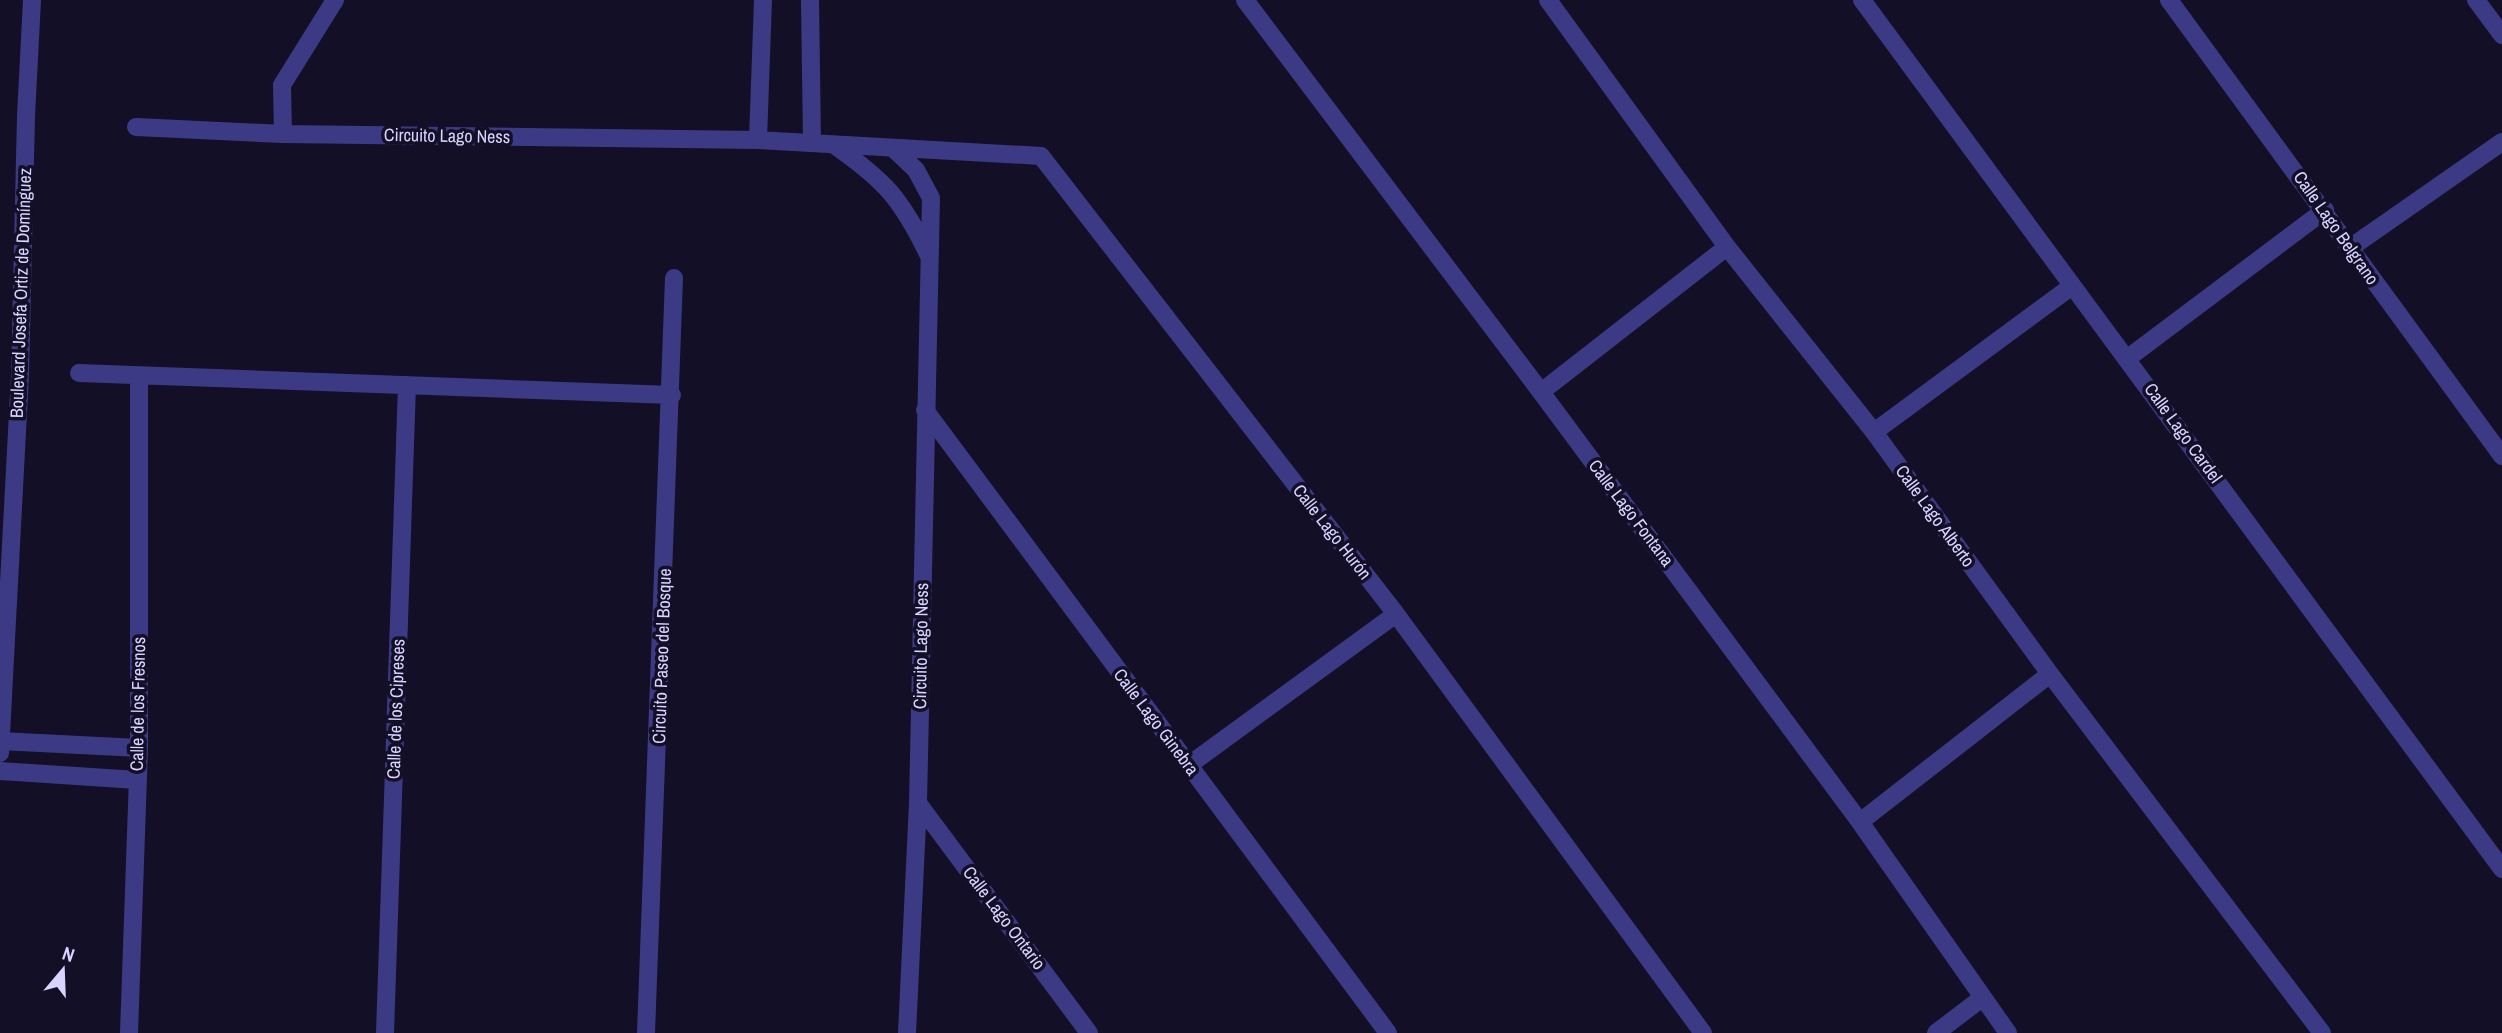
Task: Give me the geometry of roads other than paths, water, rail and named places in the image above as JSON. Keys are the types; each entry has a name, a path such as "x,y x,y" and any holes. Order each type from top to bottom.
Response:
{"street":[{"name":"Boulevard Josefa Ortiz de Domínguez","path":"0,753 20,375 26,116 33,0"},
{"path":"283,134 282,85 335,0"},
{"path":"758,140 763,0"},
{"path":"810,0 813,142"},
{"name":"Calle Lago Fontana","path":"1245,0 1542,392 1860,822 2008,1033"},
{"name":"Calle Lago Alberto","path":"1548,0 1727,247 1874,432 2050,674 2322,1033"},
{"name":"Calle Lago Cardel","path":"1862,0 2502,869"},
{"name":"Calle Lago Belgrano","path":"2169,0 2325,210 2502,456"},
{"path":"2476,0 2502,35"},
{"name":"Circuito Lago Ness","path":"136,127 283,134 758,140 834,145 876,174 909,214 932,260"},
{"path":"2350,248 2502,142"},
{"name":"Calle Lago Hurón","path":"834,145 1041,156 1396,614 1703,1033"},
{"name":"Circuito Lago Ness","path":"893,148 916,170 931,198 932,260 925,410 918,803 907,1033"},
{"path":"2128,358 2325,210"},
{"path":"1542,392 1727,247"},
{"name":"Circuito Paseo del Bosque","path":"646,1033 672,395 674,278"},
{"path":"1874,432 2072,286"},
{"path":"79,373 672,395"},
{"name":"Calle de los Fresnos","path":"130,1033 139,748 139,376"},
{"name":"Calle de los Cipreses","path":"385,1033 407,385"},
{"name":"Calle Lago Ginebra","path":"925,410 1388,1033"},
{"path":"1189,765 1396,614"},
{"path":"1860,822 2050,674"},
{"path":"0,741 139,748"},
{"path":"0,771 137,780"},
{"name":"Calle Lago Ontario","path":"918,803 1089,1033"},
{"path":"1936,1033 1982,998"}]}
